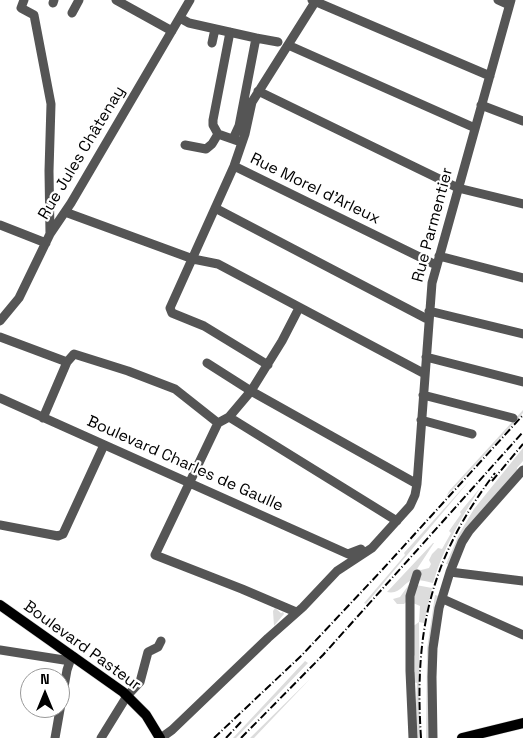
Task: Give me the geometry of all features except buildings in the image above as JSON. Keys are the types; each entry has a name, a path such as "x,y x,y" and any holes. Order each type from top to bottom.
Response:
{"main road":[{"name":"Boulevard Pasteur","path":"0,605 128,696 146,715 161,738"},
{"path":"462,738 523,723"}],"street":[{"path":"72,14 79,0"},
{"path":"116,0 172,30"},
{"name":"Rue Jules Châtenay","path":"0,321 18,298 48,239 190,0"},
{"path":"498,0 510,3"},
{"path":"234,166 243,143 249,111 258,91 314,1 490,76"},
{"name":"Rue Parmentier","path":"161,738 313,597 337,571 368,551 410,506 417,484 432,283 510,3"},
{"path":"0,225 48,239 51,104 34,15 23,4"},
{"path":"180,18 189,23 278,42"},
{"path":"212,43 215,29"},
{"path":"230,32 213,124 218,134 243,143"},
{"path":"234,139 239,126 256,38"},
{"path":"288,45 475,128"},
{"path":"258,91 458,188 523,204"},
{"path":"481,105 523,120"},
{"path":"185,145 206,149 212,144 218,134"},
{"name":"Rue Morel d'Arleux","path":"268,365 204,326 172,313 170,308 234,166 438,261 523,278"},
{"path":"215,208 429,316 523,334"},
{"path":"65,212 193,259 218,264 425,374"},
{"path":"296,612 155,555 218,423 229,417 251,391 268,365 299,308"},
{"path":"0,337 67,362"},
{"path":"43,418 67,362 74,354 128,371 175,389 218,423"},
{"path":"426,357 523,382"},
{"path":"207,363 251,391 417,484"},
{"path":"423,395 513,418"},
{"name":"Boulevard Charles de Gaulle","path":"0,398 334,548"},
{"path":"229,417 397,521"},
{"path":"422,420 472,434"},
{"path":"0,525 58,536 63,534 104,445"},
{"path":"433,738 432,664 439,608 450,572 462,542 469,531 523,470"},
{"name":"Rue Parmentier","path":"334,548 352,554 379,540"},
{"path":"334,548 340,559 337,571"},
{"path":"450,572 523,581"},
{"path":"413,738 410,672 410,596 416,579"},
{"path":"443,599 523,635"},
{"path":"101,738 128,696 140,682 148,652 158,647 161,641"},
{"path":"0,650 64,660 74,657"},
{"path":"55,738 67,670 70,661 74,657"}],"shaded area":[{"path":"523,410 523,413 446,497 449,491"},
{"path":"523,448 523,461 517,468 518,472 450,565 446,564 459,534 474,509"},
{"path":"470,480 366,604 364,603 405,555 404,553"},
{"path":"480,488 447,546 433,583 413,580 396,592 387,592 434,543 417,569 429,568 431,564 429,560 432,554 438,548 442,549 451,533 449,531 461,514 460,512"},
{"path":"410,583 408,600 404,604 397,604 393,599 400,597"},
{"path":"416,585 432,588 424,623 419,622 420,606 413,603"},
{"path":"435,595 439,596 429,738 426,738 427,649"},
{"path":"275,608 284,614 274,626 273,611"},
{"path":"419,622 420,738 413,738 412,706 416,704 417,683 412,682 413,673 415,672 415,656 412,653 412,627"},
{"path":"305,661 308,663 236,738 233,738"},
{"path":"310,679 254,738 250,738"}],"railway":[{"path":"214,738 302,655 523,415"},
{"path":"241,738 323,655 523,432"},
{"path":"492,481 523,444"},
{"path":"421,738 420,664 424,630 431,598 441,566 455,536 495,473"},
{"path":"226,738 241,722"}]}
